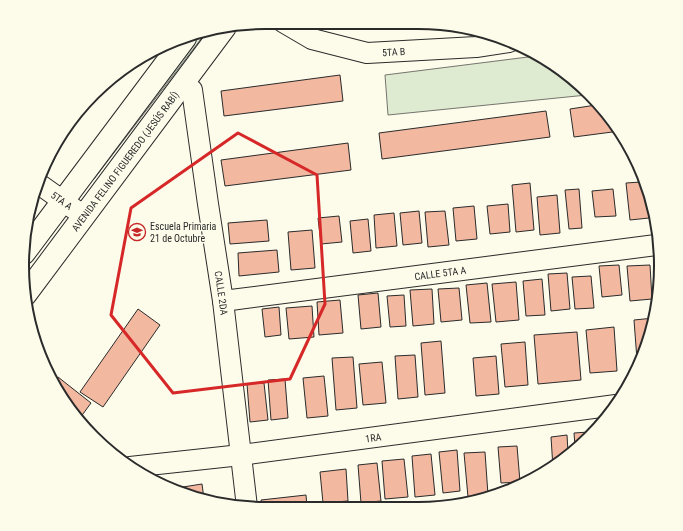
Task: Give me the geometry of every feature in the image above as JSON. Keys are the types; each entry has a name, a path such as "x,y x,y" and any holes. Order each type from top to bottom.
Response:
{"main road":[{"name":"AVENIDA FELINO FIGUEREDO (JESÚS RABÍ)","path":"30,288 220,34"},
{"path":"30,245 179,45"}],"street":[{"name":"5TA B","path":"295,29 312,39 366,53 476,47 498,44"},
{"name":"CALLE 2DA","path":"183,84 192,90 208,204 224,301 246,501"},
{"name":"5TA A","path":"43,187 84,216"},
{"name":"CALLE 5TA A","path":"224,301 653,245"},
{"name":"1RA","path":"142,467 241,455 607,406"}],"highlighted area":[{"path":"238,133 317,175 325,304 290,379 173,393 111,315 131,208"}],"green space":[{"path":"202,38 94,179 92,177 194,40"},
{"path":"529,57 549,69 582,96 388,115 385,75"}],"building":[{"path":"340,75 343,101 224,116 221,91"},
{"path":"591,106 612,132 574,137 570,109"},
{"path":"546,111 550,137 382,159 379,133"},
{"path":"348,143 351,170 225,186 221,160"},
{"path":"639,182 649,218 630,220 626,183"},
{"path":"530,183 534,230 516,232 512,185"},
{"path":"579,189 582,228 569,229 565,190"},
{"path":"613,189 616,216 595,217 592,191"},
{"path":"557,195 560,233 540,235 537,197"},
{"path":"508,204 510,232 490,234 487,206"},
{"path":"474,206 477,239 456,241 453,208"},
{"path":"419,211 422,243 403,245 400,213"},
{"path":"445,211 449,245 428,247 425,212"},
{"path":"394,213 397,246 376,248 374,215"},
{"path":"339,216 342,242 321,244 318,218"},
{"path":"368,219 371,251 353,253 350,221"},
{"path":"267,220 269,241 230,244 228,223"},
{"path":"312,230 315,268 291,270 288,232"},
{"path":"277,250 279,272 239,276 238,253"},
{"path":"619,265 622,295 602,297 599,266"},
{"path":"650,265 651,299 630,301 627,266"},
{"path":"567,273 570,309 551,311 548,274"},
{"path":"591,276 594,308 575,309 572,277"},
{"path":"542,279 545,315 526,316 523,281"},
{"path":"516,282 519,320 496,322 492,284"},
{"path":"487,283 491,322 470,323 466,285"},
{"path":"459,288 462,320 441,322 438,289"},
{"path":"432,289 434,324 413,326 410,290"},
{"path":"378,293 381,327 361,329 358,295"},
{"path":"404,295 406,326 390,327 387,296"},
{"path":"340,300 343,333 319,335 317,302"},
{"path":"312,306 314,337 289,339 286,308"},
{"path":"279,307 281,335 265,337 262,309"},
{"path":"138,309 160,325 103,407 80,392"},
{"path":"648,319 637,354 634,320"},
{"path":"614,327 617,371 590,373 586,330"},
{"path":"577,332 581,380 538,384 534,335"},
{"path":"441,341 445,393 425,395 421,343"},
{"path":"525,342 528,385 505,387 501,344"},
{"path":"415,355 418,397 398,399 395,356"},
{"path":"496,356 499,394 476,396 473,358"},
{"path":"353,357 357,408 336,410 332,358"},
{"path":"382,362 386,403 363,405 359,364"},
{"path":"324,376 328,416 307,418 303,378"},
{"path":"57,378 91,403 83,414 69,397"},
{"path":"285,379 288,418 271,420 268,380"},
{"path":"264,383 268,420 250,422 247,384"},
{"path":"586,432 575,442 574,433"},
{"path":"567,435 568,447 552,459 551,437"},
{"path":"517,446 520,479 512,482 501,483 498,447"},
{"path":"457,450 460,491 443,493 439,452"},
{"path":"485,452 488,491 468,496 464,453"},
{"path":"431,454 435,495 415,497 412,456"},
{"path":"404,459 408,497 385,499 382,461"},
{"path":"377,463 381,501 361,502 358,465"},
{"path":"346,469 348,501 323,502 320,472"},
{"path":"202,484 203,494 189,489 183,487"},
{"path":"306,495 307,502 266,502 261,502 261,500"}],"place":[{"name":"Escuela Primaria 21 de Octubre","path":"137,232"}]}
